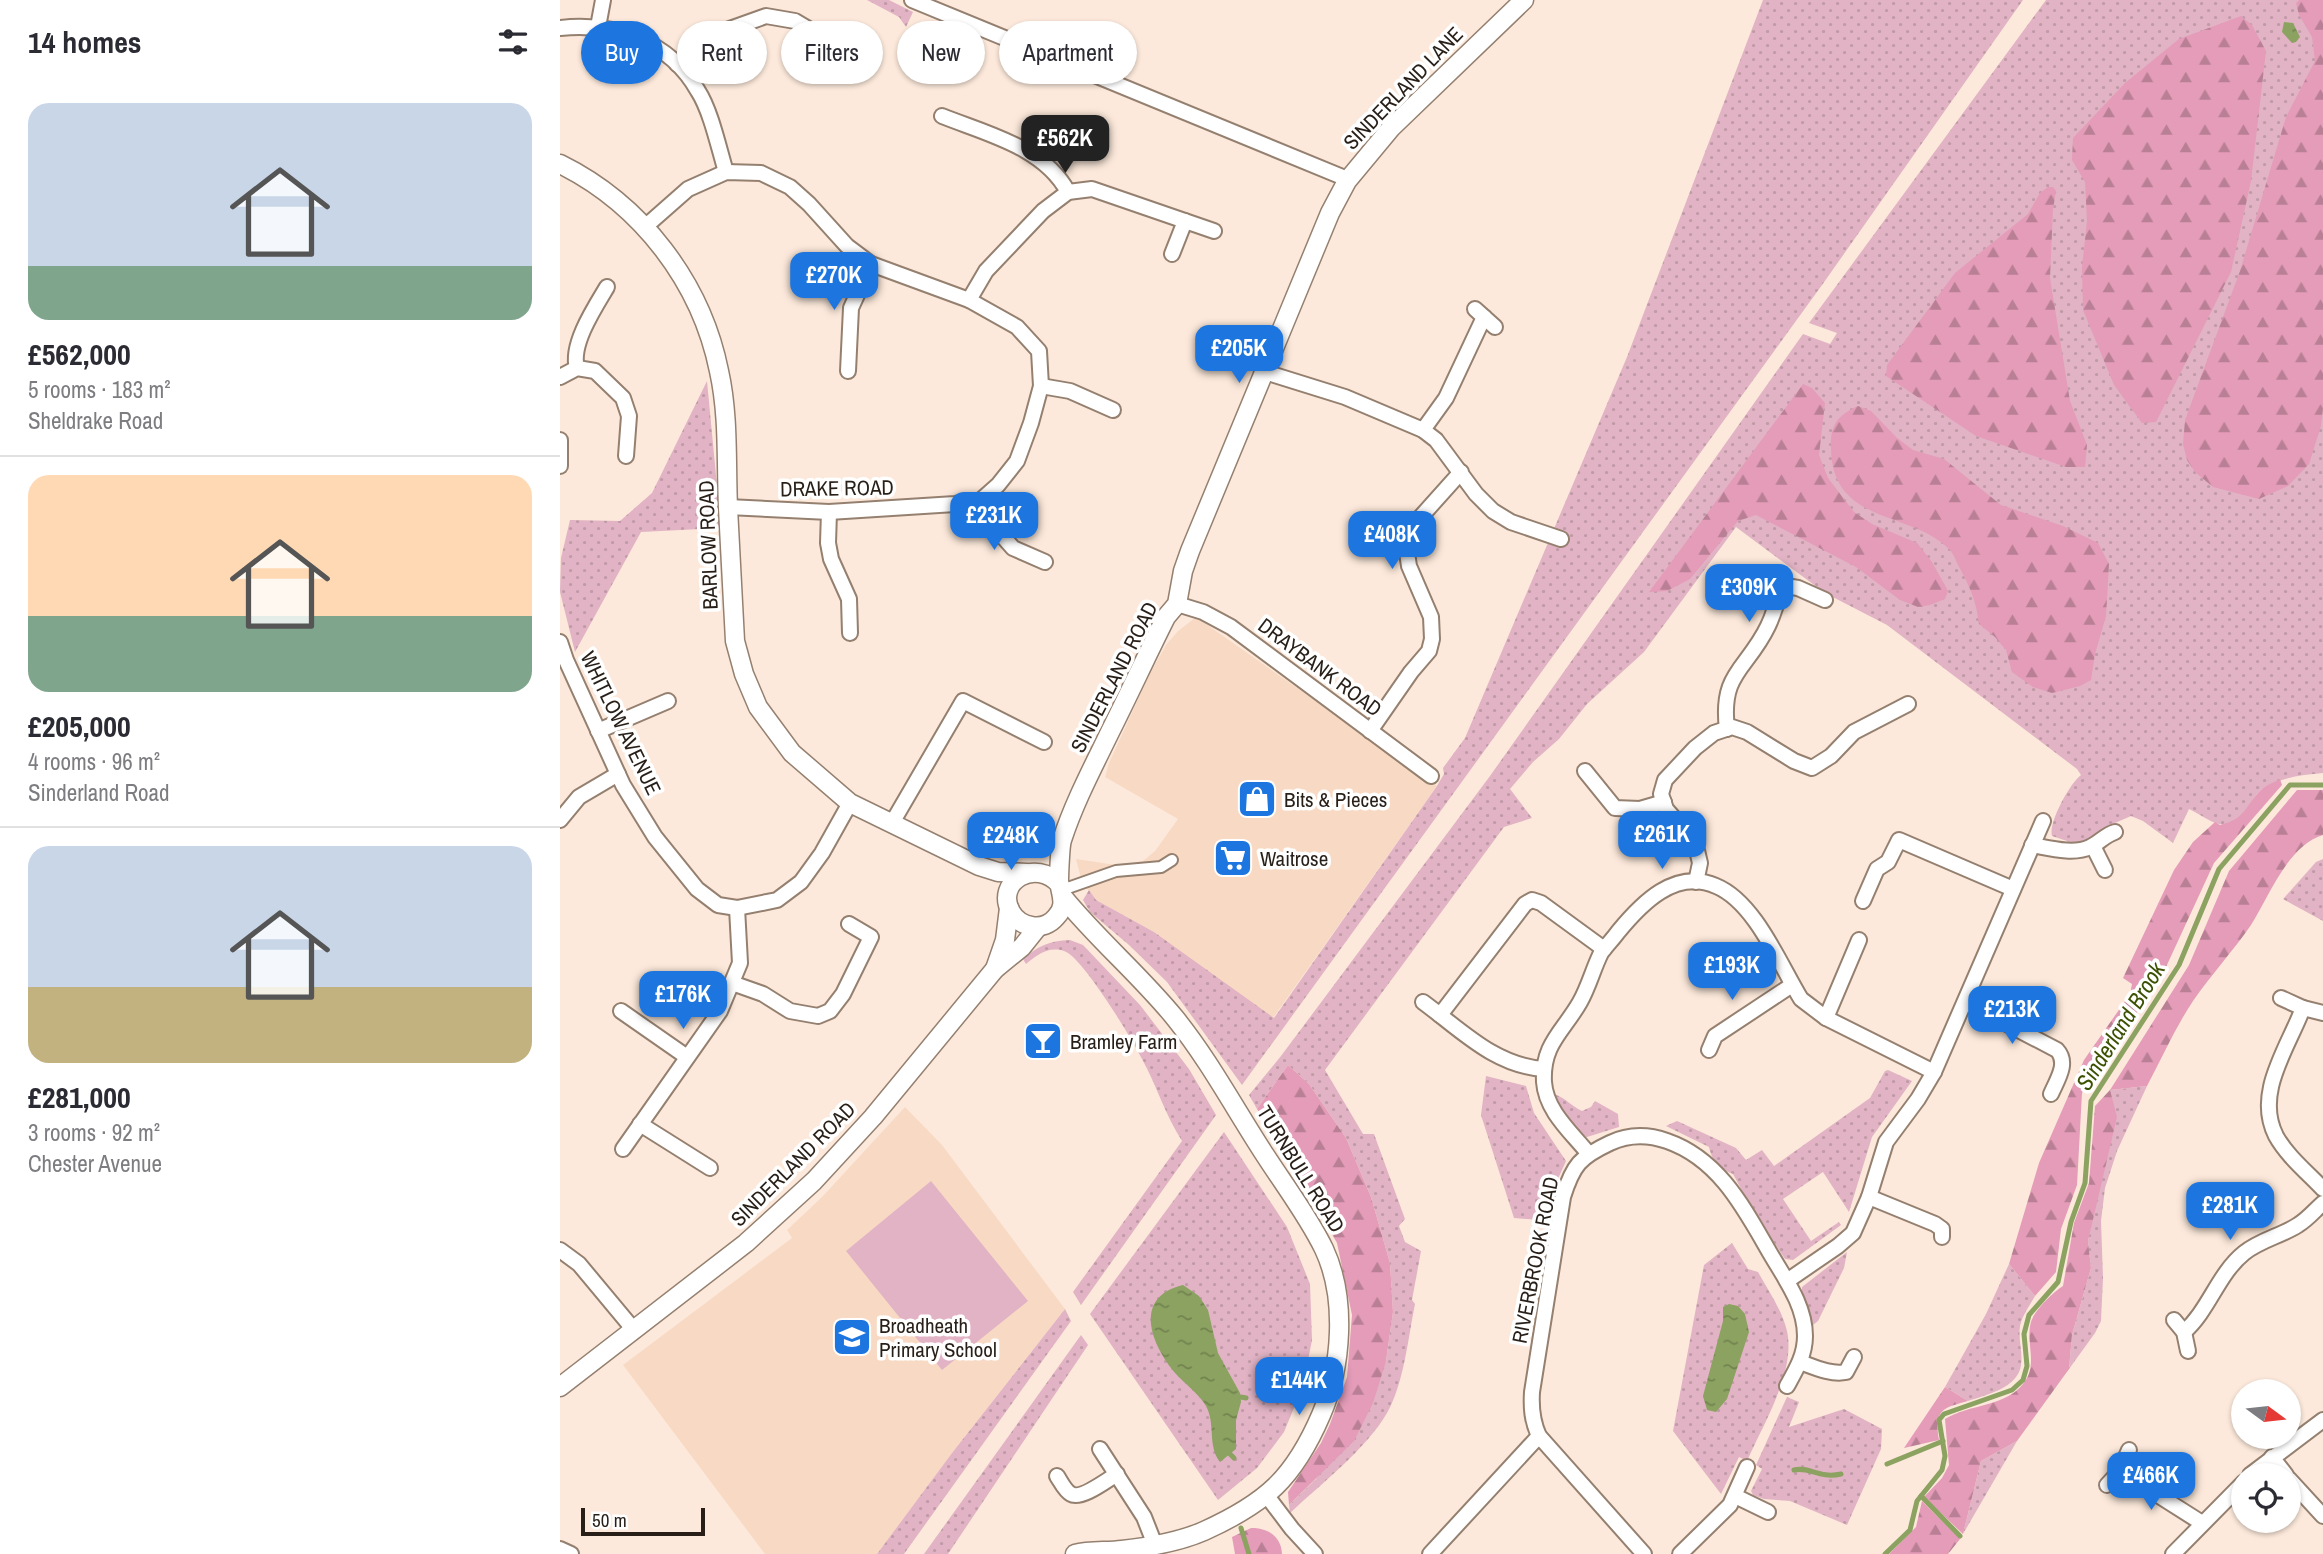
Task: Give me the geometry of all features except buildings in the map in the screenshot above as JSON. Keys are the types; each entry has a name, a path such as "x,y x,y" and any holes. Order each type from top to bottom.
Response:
{"street":[{"path":"599,21 603,0"},
{"path":"912,0 1186,111 1347,181"},
{"name":"SINDERLAND LANE","path":"1347,181 1391,128 1524,0"},
{"path":"752,21 766,16 795,21"},
{"path":"560,28 581,27"},
{"path":"663,53 677,64"},
{"path":"693,84 699,91 726,172"},
{"path":"942,116 1032,153 1059,176 1068,192"},
{"name":"BARLOW ROAD","path":"560,164 587,177 646,226 686,283 708,329 724,397 735,641 744,674 758,707 792,754 850,803 979,866 998,872 1031,872"},
{"path":"646,226 688,189 726,172 761,173 790,187 847,246 871,264 969,300 1017,327 1039,351 1041,386 1017,461 998,485 980,501 998,531 1013,548 1045,562"},
{"name":"SINDERLAND ROAD","path":"995,969 1005,940 1011,886 1016,879 1031,872 1061,843 1090,773 1166,617 1177,604 1190,551 1330,213 1347,181"},
{"path":"969,300 986,271 1043,211 1068,192 1092,189 1214,231"},
{"path":"1172,254 1185,221"},
{"path":"848,371 851,308 871,264"},
{"path":"577,368 574,358 586,325 607,287"},
{"path":"1423,430 1446,398 1485,318"},
{"path":"560,377 577,368 595,371 623,398 629,416 626,456"},
{"path":"1265,372 1345,397 1423,430 1436,440 1476,495 1493,511 1511,522 1561,539"},
{"path":"1041,386 1070,391 1113,410"},
{"path":"560,440 560,466"},
{"path":"1370,731 1429,651 1432,639 1431,617 1409,566 1406,546 1409,530 1461,472"},
{"name":"DRAKE ROAD","path":"728,507 829,513 980,501"},
{"path":"829,513 828,543 831,559 849,599 850,633"},
{"path":"1727,729 1726,696 1732,677 1769,625 1776,600 1786,586 1798,588 1825,600"},
{"name":"DRAYBANK ROAD","path":"1177,604 1203,612 1231,627 1431,776"},
{"name":"WHITLOW AVENUE","path":"560,642 618,775 655,837 697,889 718,905 737,908"},
{"path":"598,731 668,701"},
{"path":"892,823 963,701 1044,742"},
{"path":"1696,882 1700,863 1695,842 1666,808 1661,794 1665,780 1695,748 1714,733 1732,727 1747,732 1794,761 1812,768 1831,755 1854,732 1908,704"},
{"path":"1585,771 1615,808 1640,809 1664,802"},
{"path":"560,820 579,797 618,775"},
{"path":"623,1149 720,1011 740,963 737,908 777,900 801,882 822,853 850,803"},
{"path":"1787,1281 1851,1235 1870,1193 1886,1142 1934,1072 2043,821"},
{"path":"2032,845 2073,850 2093,846 2115,832"},
{"path":"1863,901 1878,869 1888,862 1899,840 2013,889"},
{"name":"SINDERLAND ROAD","path":"560,1387 746,1242 814,1181 873,1117 995,969 1040,926 1057,917 1061,910 1061,843"},
{"path":"2093,846 2105,870"},
{"path":"1031,872 1047,874 1062,891 1116,871 1161,867 1172,860"},
{"name":"BARLOW ROAD","path":"979,866 998,885 1009,906"},
{"path":"1787,1386 1800,1362 1804,1345 1799,1303 1729,1186 1698,1157 1676,1144 1642,1135 1614,1141 1588,1153 1548,1101 1544,1069 1548,1049 1576,1009 1604,949 1648,898 1680,883 1696,882 1717,886 1757,923 1801,999 1826,1018 1934,1072"},
{"name":"TURNBULL ROAD","path":"1062,891 1100,940 1150,989 1207,1061 1325,1251 1334,1280 1338,1315 1334,1374 1327,1401 1301,1457 1267,1496 1201,1532 1155,1545 1075,1554"},
{"path":"1440,1015 1525,904 1532,900 1541,903 1604,949"},
{"path":"1009,906 1018,920 1026,925 1040,926"},
{"path":"732,983 763,995 790,1011 818,1016 830,1011 843,994 871,937 849,924"},
{"name":"TURNBULL ROAD","path":"1040,926 1074,926 1100,940"},
{"path":"1826,1018 1859,940"},
{"path":"1709,1050 1715,1036 1792,985"},
{"path":"2281,998 2323,1013"},
{"path":"1423,1002 1496,1056 1514,1065 1544,1069"},
{"path":"1965,1002 2061,1054 2062,1068 2051,1094"},
{"path":"2303,1008 2271,1084 2269,1110 2276,1136 2284,1148 2323,1189"},
{"path":"621,1012 687,1056"},
{"path":"640,1124 710,1168"},
{"name":"RIVERBROOK ROAD","path":"1539,1436 1534,1423 1532,1392 1563,1197 1573,1171 1588,1153"},
{"path":"1870,1193 1935,1224 1942,1229 1942,1237"},
{"path":"2184,1332 2198,1316 2227,1271 2243,1254 2298,1225 2323,1203"},
{"path":"560,1250 579,1264 634,1330"},
{"path":"2174,1320 2184,1332 2188,1351"},
{"path":"1800,1362 1839,1373 1846,1371 1854,1357"},
{"path":"2265,1463 2323,1420"},
{"path":"1436,1552 1539,1436 1644,1554"},
{"path":"1100,1449 1144,1517 1155,1545"},
{"path":"2106,1485 2120,1471 2129,1450"},
{"path":"2272,1457 2277,1463"},
{"path":"1679,1554 1725,1511 1735,1496 1747,1467"},
{"path":"2120,1471 2202,1523"},
{"path":"1057,1476 1068,1493 1074,1496 1083,1495 1117,1474"},
{"path":"2301,1492 2323,1516"},
{"path":"2173,1554 2231,1495"},
{"path":"1267,1496 1314,1554"},
{"path":"1735,1496 1768,1512"},
{"path":"560,1549 571,1554"}],"shaded area":[{"path":"867,0 889,0 913,12 909,21 902,21"},
{"path":"1763,0 2023,0 1822,285 1242,1085 1167,982 1090,912 1083,900 1089,890 1096,900 1154,932 1274,1018 1437,786 1444,774 1443,768 1465,738 1627,357"},
{"path":"2046,0 2323,0 2323,773 2292,777 2271,784 2259,792 2240,817 2227,824 2215,823 2189,809 2173,843 2143,821 2131,816 2108,826 2099,837 2088,843 2067,845 2067,841 2052,836 2053,822 2071,786 2081,775 2077,769 1887,625 1825,593 1736,527 1644,652 1587,704 1559,739 1533,762 1510,789 1532,818 1504,827 1325,1070 1363,1134 1374,1134 1405,1219 1399,1226 1405,1242 1421,1251 1405,1360 1398,1388 1387,1413 1355,1453 1290,1513 1289,1505 1316,1479 1386,1361 1393,1312 1390,1263 1371,1197 1346,1138 1309,1084 1288,1065 1257,1109 1249,1095 1490,776 1803,334 1830,344 1837,333 1809,323"},
{"path":"707,381 721,528 641,532 575,652 560,592 561,558 570,520 620,521 652,493"},
{"path":"1196,617 1437,786 1273,1018 1154,932 1096,900 1082,882 1076,859 1123,866 1143,861 1155,851 1178,819 1105,777 1149,675 1166,645"},
{"path":"2323,859 2323,921 2283,899 2316,862"},
{"path":"1070,940 1083,945 1140,1005 1189,1069 1216,1115 1081,1305 1073,1292 1182,1141 1137,1049 1106,999 1082,967 1072,956 1058,950 1043,952 1026,964 1023,959 1044,945"},
{"path":"1888,1070 1912,1081 1872,1137 1849,1212 1823,1172 1783,1199 1811,1241 1839,1222 1841,1225 1793,1260 1785,1259 1733,1174 1717,1164 1709,1147 1666,1126 1677,1121 1736,1148 1746,1160 1762,1150 1774,1166 1870,1098"},
{"path":"1486,1076 1526,1086 1534,1113 1566,1161 1552,1192 1545,1198 1539,1220 1514,1218 1481,1115"},
{"path":"2147,1086 2117,1151 2105,1188 2101,1221 2101,1321 2069,1369 2072,1335 2091,1268 2088,1241 2099,1185 2110,1090"},
{"path":"1554,1094 1582,1111 1591,1107 1595,1101 1618,1114 1619,1127 1587,1137 1567,1119"},
{"name":"Broadheath Primary School","path":"905,1107 942,1145 1065,1309 877,1554 765,1554 623,1365 792,1238 787,1230 823,1196"},
{"path":"1224,1132 1287,1227 1310,1284 1312,1340 1303,1386 1284,1432 1257,1468 1218,1500 1090,1314"},
{"path":"931,1181 1028,1301 942,1370 846,1251"},
{"path":"1732,1243 1748,1269 1758,1272 1774,1300 1785,1323 1789,1347 1783,1380 1769,1414 1747,1461 1739,1457 1721,1494 1673,1431 1704,1265"},
{"path":"1847,1252 1844,1268 1818,1321 1813,1325 1802,1287"},
{"path":"2009,1264 2035,1296 2020,1326 2019,1373 2008,1385 1968,1401 1945,1387 1986,1314"},
{"path":"1065,1309 1071,1321 904,1554 877,1554 952,1453"},
{"path":"1081,1335 1088,1345 948,1554 924,1554"},
{"path":"1787,1397 1799,1402 1789,1427 1844,1409 1882,1429 1881,1449 1847,1525 1790,1501 1764,1499 1753,1495 1751,1491 1762,1469 1756,1465"},
{"path":"2017,1441 1963,1534 1981,1461"}],"green space":[{"path":"2299,0 2323,0 2323,408 2321,426 2309,464 2288,486 2259,499 2213,487 2195,472 2187,460 2183,444 2185,420 2240,271 2286,117 2315,61 2312,37 2299,15 2296,3"},
{"path":"2241,16 2252,25 2266,51 2251,181 2231,272 2156,422 2142,423 2114,385 2083,310 2082,267 2087,221 2085,182 2072,160 2073,138 2125,83 2179,39"},
{"path":"2053,187 2056,191 2050,278 2070,401 2087,445 2085,467 2066,467 1976,436 1886,376 1887,365 1955,273 2028,214 2040,193"},
{"path":"1803,384 1812,388 1825,403 1819,455 1828,478 1854,512 1872,524 1917,543 1932,562 1948,591 1945,599 1918,607 1900,600 1856,567 1756,515 1738,521 1690,579 1667,591 1649,592"},
{"path":"1858,406 1871,411 1913,450 1944,459 2001,505 2063,526 2098,543 2109,564 2106,616 2091,680 2080,686 2052,693 2033,687 2012,672 2006,650 1979,624 1971,592 1949,549 1933,537 1875,513 1844,490 1834,472 1832,433 1840,417"},
{"path":"2280,779 2282,785 2214,863 2166,967 2111,1054 2082,1093 2077,1185 2061,1229 2056,1272 2035,1296 2009,1264 2039,1163 2084,1060 2130,994 2132,984 2123,978 2174,870 2193,842 2215,822 2220,825 2235,820 2261,790"},
{"path":"2297,790 2323,790 2323,835 2300,849 2290,860 2251,925 2186,1011 2147,1086 2110,1090 2189,965 2229,871"},
{"path":"1288,1065 1309,1084 1346,1138 1371,1197 1390,1263 1393,1312 1386,1361 1373,1403 1354,1441 1289,1505 1288,1492 1321,1443 1347,1377 1352,1315 1337,1243 1302,1180 1257,1109"},
{"path":"2110,1090 2117,1117 2088,1241 2091,1268 2072,1335 2069,1369 2017,1441 1981,1461 1963,1534 1924,1497 1942,1478 1949,1465 1945,1419 2007,1397 2028,1377 2031,1362 2031,1322 2044,1302 2063,1286 2074,1223 2089,1183 2095,1106"},
{"path":"1945,1387 1968,1401 1946,1409 1939,1416 1939,1440 1904,1448"},
{"path":"1922,1501 1960,1539 1948,1554 1889,1554 1916,1527"},
{"path":"1251,1528 1272,1534 1279,1542 1282,1554 1235,1554 1232,1537"}],"water":[{"path":"2284,22 2293,23 2300,37 2296,42 2292,43 2282,32"},
{"path":"1183,1285 1199,1296 1208,1310 1218,1353 1240,1393 1236,1449 1220,1462 1214,1449 1211,1420 1206,1406 1176,1374 1159,1350 1151,1323 1157,1300 1167,1291"},
{"path":"1729,1304 1738,1306 1745,1314 1749,1332 1727,1399 1716,1412 1707,1410 1703,1396 1723,1321 1723,1307"}],"waterway":[{"name":"Sinderland Brook","path":"1885,1554 1910,1530 1917,1501 1942,1470 1945,1456 1939,1420 1944,1414 2012,1390 2023,1380 2027,1366 2024,1334 2029,1315 2058,1282 2071,1222 2085,1183 2091,1101 2179,965 2219,869 2290,785 2323,785"},
{"path":"1241,1397 1246,1398"},
{"path":"1887,1464 1943,1441"},
{"path":"1230,1454 1234,1458"},
{"path":"1794,1470 1826,1475 1841,1474"},
{"path":"1921,1496 1960,1536"},
{"path":"1241,1528 1249,1554"}],"place":[{"name":"Bits & Pieces","path":"1257,799"},
{"name":"Waitrose","path":"1233,858"},
{"name":"Bramley Farm","path":"1043,1041"},
{"name":"Broadheath Primary School","path":"852,1337"}]}
